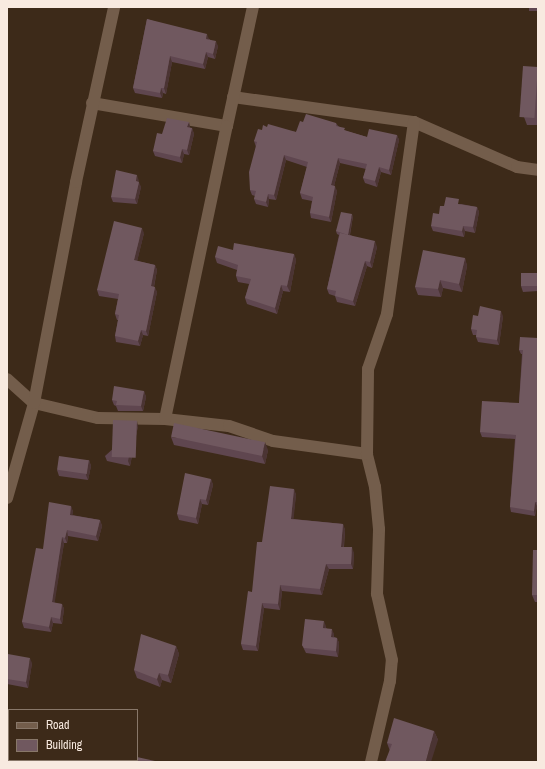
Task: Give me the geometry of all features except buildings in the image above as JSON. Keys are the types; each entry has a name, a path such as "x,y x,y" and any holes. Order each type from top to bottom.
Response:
{"street":[{"path":"7,498 34,403 92,103 114,7"},
{"path":"165,419 253,7"},
{"path":"233,97 414,122 517,167 538,170"},
{"path":"92,103 227,126"},
{"path":"371,762 390,681 392,660 377,594 379,529 375,487 367,454 368,369 387,314 414,122"},
{"path":"7,379 34,403 98,418 165,419 229,426 273,441 367,454"}]}
